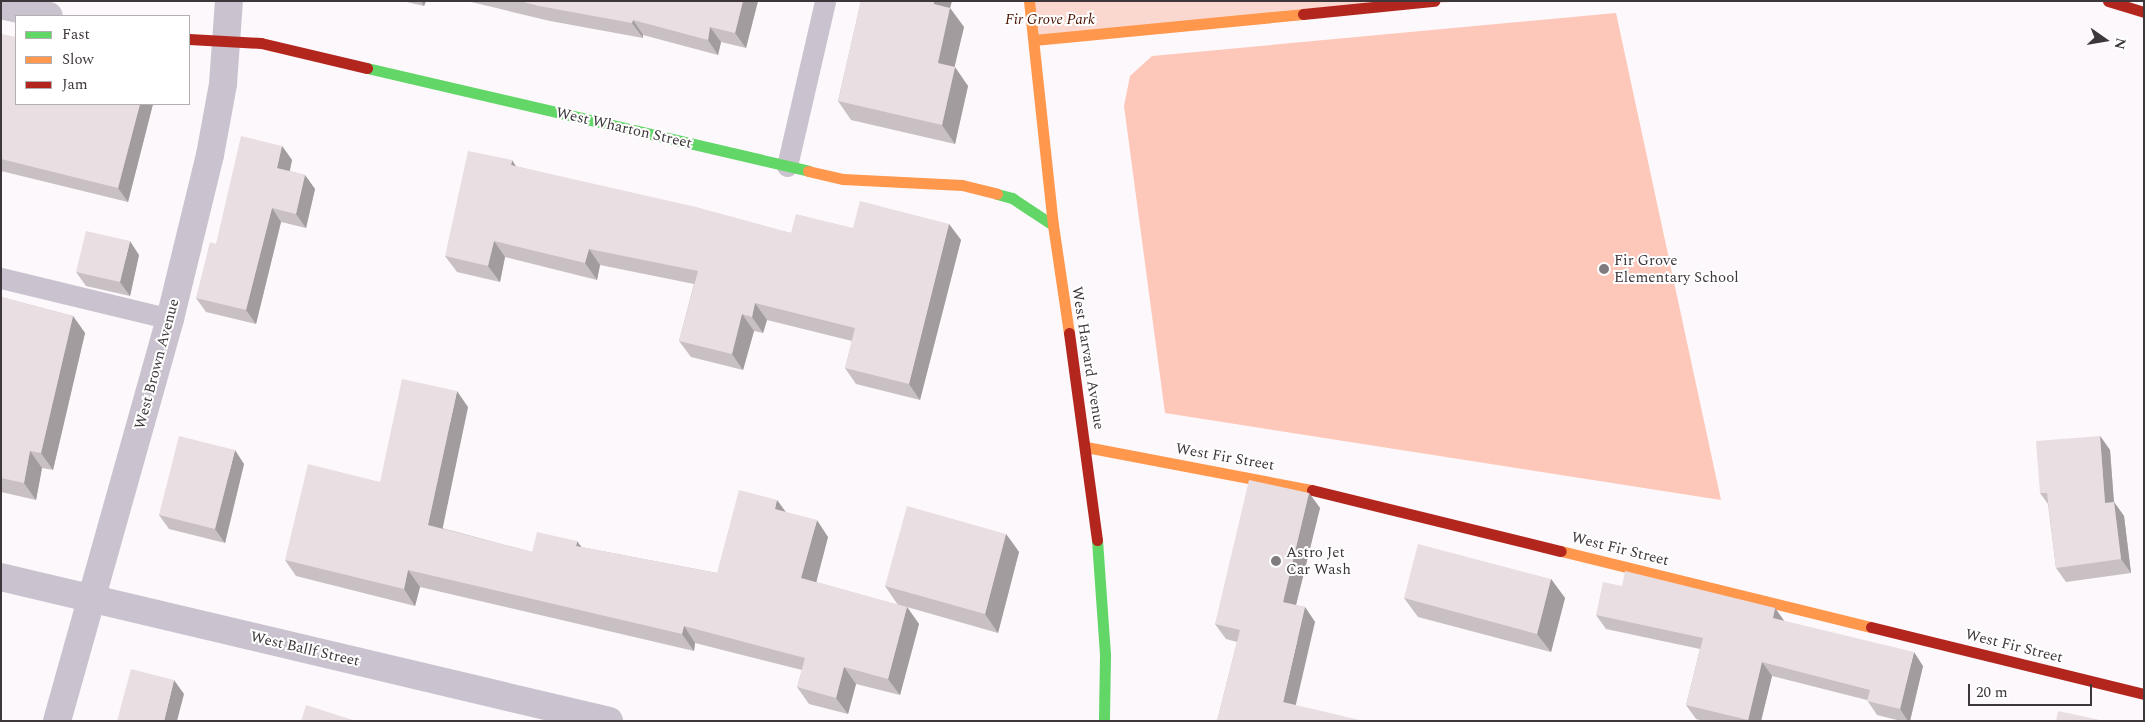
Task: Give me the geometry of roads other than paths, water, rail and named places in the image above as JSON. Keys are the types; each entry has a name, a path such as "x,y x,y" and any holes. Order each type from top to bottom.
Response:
{"street":[{"name":"West Brown Avenue","path":"57,721 170,319 210,155 223,84 229,1"},
{"name":"West Harvard Avenue","path":"1029,1 1053,224 1086,447 1102,587 1104,721"},
{"path":"1034,40 1434,1"},
{"path":"2108,1 2144,12"},
{"path":"1,5 45,15"},
{"name":"West Wharton Street","path":"190,39 262,43 844,179 962,185 1012,198 1053,224"},
{"name":"West Fir Street","path":"1086,447 1299,486 2144,694"},
{"name":"West Ballf Street","path":"1,577 610,721"}],"lane":[{"path":"787,166 825,1"},
{"path":"1,278 170,319"}],"place":[{"name":"Fir Grove Elementary School","path":"1604,269"},
{"name":"Astro Jet Car Wash","path":"1276,561"}],"park label":[{"name":"Fir Grove Park","path":"1050,20"}]}
